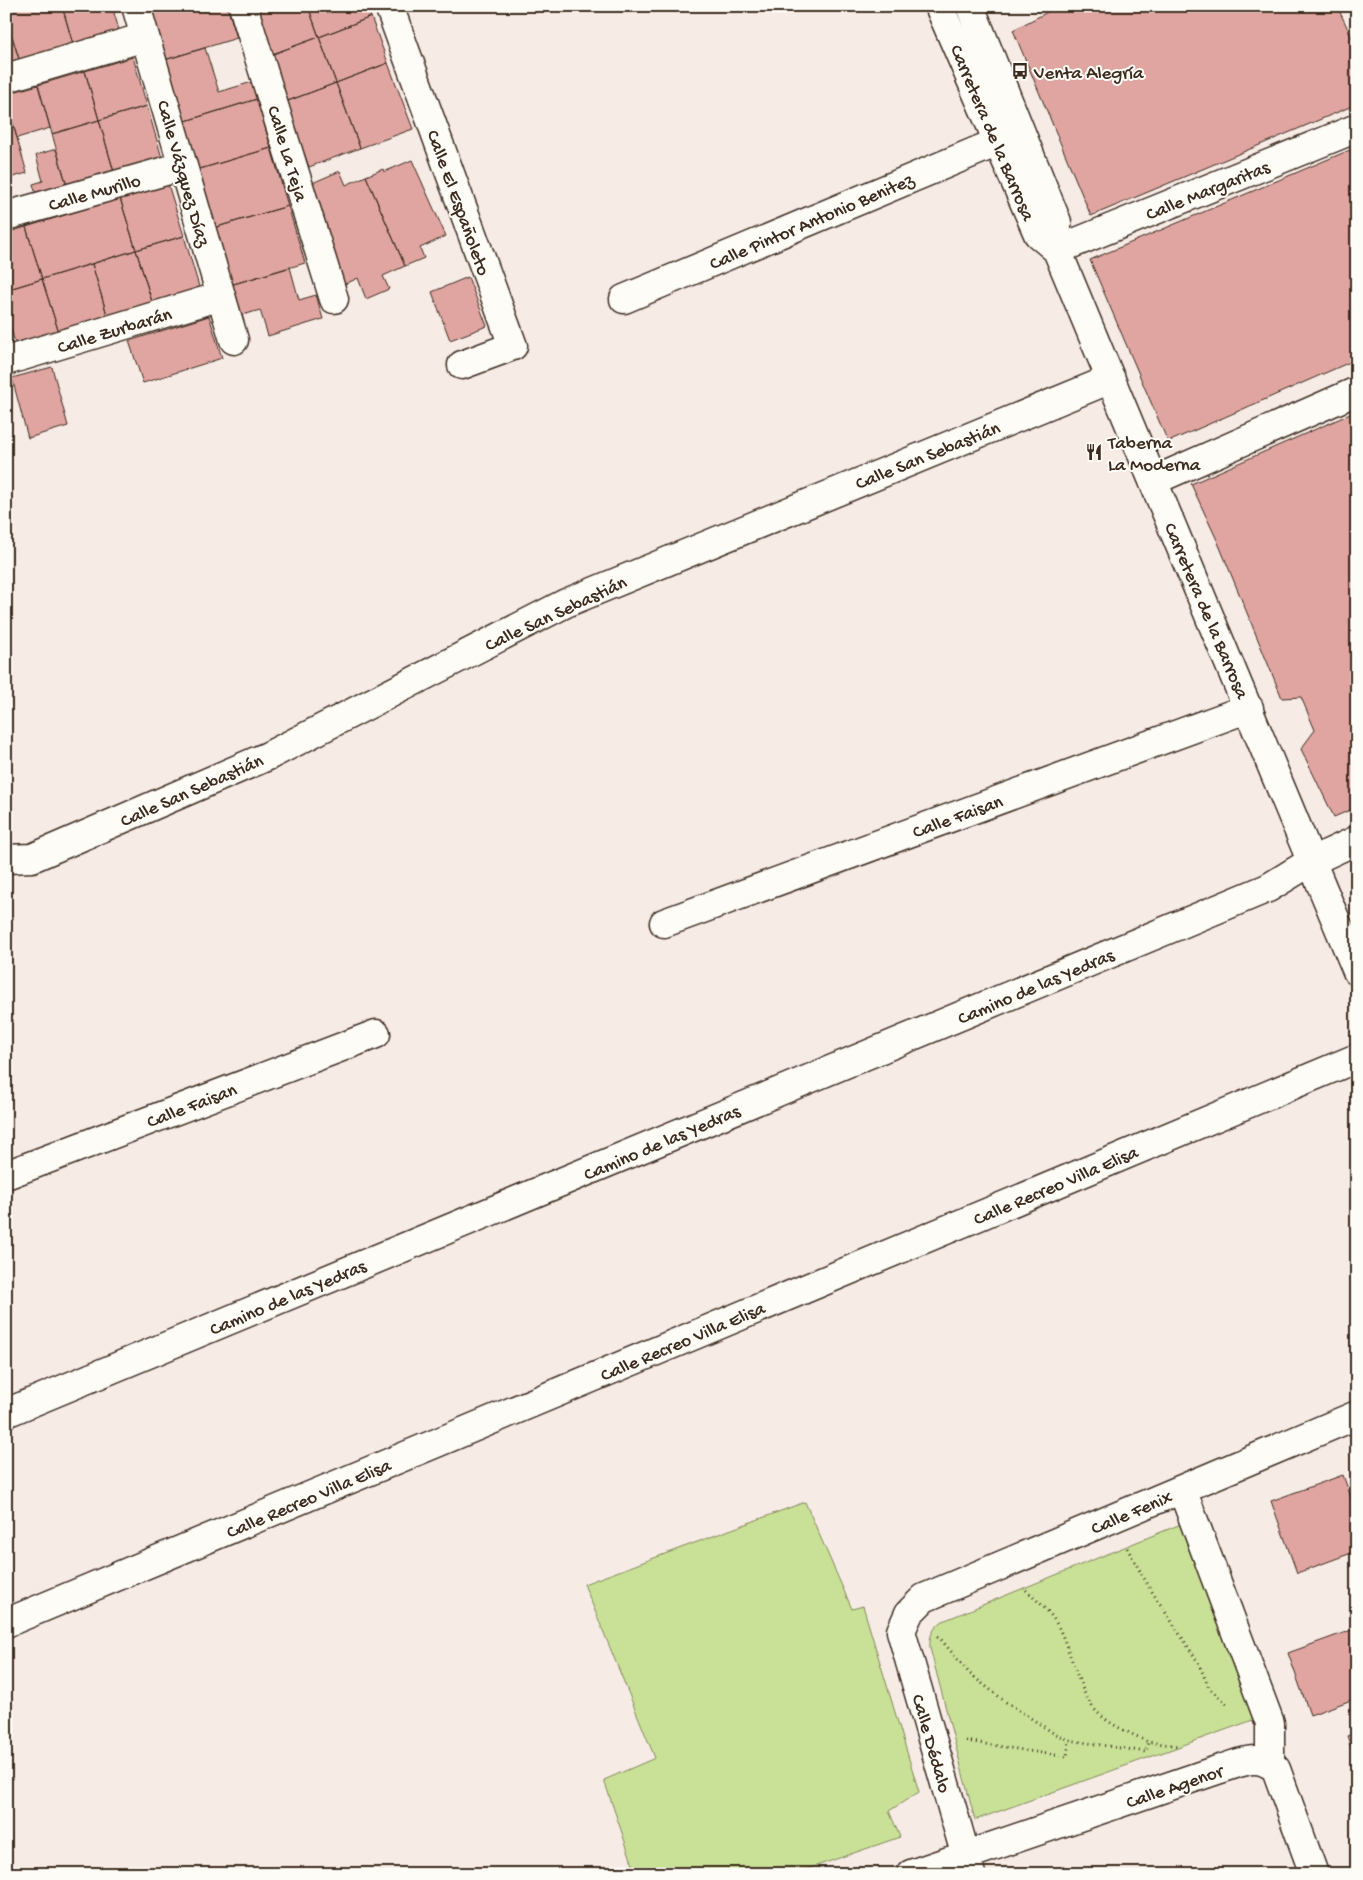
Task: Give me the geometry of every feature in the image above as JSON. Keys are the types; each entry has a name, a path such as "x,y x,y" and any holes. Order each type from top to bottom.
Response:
{"street":[{"name":"Calle Vázquez Díaz","path":"136,6 234,340"},
{"name":"Calle La Teja","path":"243,6 334,299"},
{"name":"Calle El Españoleto","path":"389,6 513,346 462,365"},
{"name":"Carretera de la Barrosa","path":"939,6 1038,234 1057,250"},
{"name":"Carretera de la Barrosa","path":"970,6 1057,222 1057,250 1357,971"},
{"path":"6,78 145,38"},
{"name":"Calle Margaritas","path":"1057,250 1357,128"},
{"name":"Calle Pintor Antonio Benitez","path":"624,298 998,142"},
{"name":"Calle Murillo","path":"6,216 183,166"},
{"name":"Calle Zurbarán","path":"6,361 221,296"},
{"name":"Calle San Sebastián","path":"6,859 32,858 268,756 566,603 1111,378"},
{"path":"1153,481 1357,391"},
{"name":"Calle Faisan","path":"664,923 1249,708"},
{"name":"Camino de las Yedras","path":"6,1413 1268,888 1312,861 1357,840"},
{"name":"Calle Faisan","path":"6,1175 376,1034"},
{"name":"Calle Recreo Villa Elisa","path":"6,1623 1357,1058"},
{"name":"Calle Fenix","path":"909,1612 924,1598 1357,1415"},
{"path":"1182,1489 1270,1723 1270,1764 1276,1769 1314,1874"},
{"name":"Calle Dédalo","path":"909,1612 902,1630 968,1864"},
{"name":"Calle Agenor","path":"911,1874 968,1864 1220,1769 1257,1759 1270,1764"}],"path":[{"path":"1112,1518 1149,1587 1198,1662 1209,1688 1223,1702 1241,1713 1270,1723"},
{"path":"1001,1566 1053,1617 1088,1698 1096,1711 1108,1721 1148,1742 1211,1751 1220,1769"},
{"path":"909,1612 937,1634 970,1674 1006,1702 1052,1732 1069,1740 1146,1752 1148,1742"},
{"path":"931,1736 1067,1757 1069,1740"}],"green space":[{"path":"805,1502 852,1609 863,1606 919,1792 889,1811 900,1837 793,1874 636,1874 604,1780 655,1758 584,1584"},
{"path":"1203,1515 1278,1711 975,1820 930,1648 930,1639 934,1629 943,1621"}],"building":[{"path":"6,6 62,6 73,44 19,59 6,17"},
{"path":"62,6 112,6 119,30 73,44"},
{"path":"154,6 227,6 237,38 161,61 145,9"},
{"path":"256,6 308,6 319,37 270,55"},
{"path":"308,6 367,6 371,17 319,37"},
{"path":"1059,6 1337,6 1357,48 1357,104 1091,216 1013,30"},
{"path":"6,17 19,59 6,63"},
{"path":"371,17 388,63 336,83 319,37"},
{"path":"319,37 336,83 285,102 270,55"},
{"path":"205,48 219,92 252,82 257,99 179,123 161,61"},
{"path":"133,57 147,106 99,120 85,71"},
{"path":"388,63 413,129 360,148 336,83"},
{"path":"85,71 99,120 52,134 38,85"},
{"path":"336,83 360,148 309,167 285,102"},
{"path":"38,85 50,128 17,138 6,94"},
{"path":"257,99 271,148 193,171 179,123"},
{"path":"6,100 27,173 6,179"},
{"path":"147,106 162,158 114,172 99,120"},
{"path":"99,120 114,172 67,186 52,134"},
{"path":"1357,147 1357,359 1168,442 1090,260"},
{"path":"271,148 288,206 210,229 193,171"},
{"path":"56,149 67,186 36,195 33,184 43,181 36,155"},
{"path":"412,160 446,236 420,248 424,258 405,266 366,176 383,169 384,172"},
{"path":"340,171 346,185 366,176 405,266 383,276 389,289 366,299 358,278 339,287 310,184"},
{"path":"168,184 184,236 136,250 120,198"},
{"path":"120,198 136,250 42,279 26,227"},
{"path":"288,206 305,263 227,286 210,229"},
{"path":"26,227 42,279 6,290 6,233"},
{"path":"184,236 200,290 153,305 136,250"},
{"path":"136,250 153,305 108,318 92,264"},
{"path":"92,264 108,318 59,333 42,279"},
{"path":"290,267 299,300 316,295 323,319 268,336 260,310 236,317 227,286"},
{"path":"468,277 487,326 450,340 432,292"},
{"path":"42,279 59,333 16,346 6,312 6,290"},
{"path":"209,316 222,358 143,383 129,341"},
{"path":"52,367 68,426 28,438 12,378"},
{"path":"1357,411 1357,807 1334,817 1301,749 1315,730 1301,697 1282,698 1217,540 1191,484"},
{"path":"1343,1475 1357,1514 1357,1551 1297,1573 1271,1501"},
{"path":"1357,1628 1357,1698 1310,1715 1288,1653"},
{"path":"1357,1732 1357,1763 1347,1736"}],"place":[{"name":"Venta Alegría","path":"1020,71"},
{"name":"Taberna La Moderna","path":"1094,452"}]}
